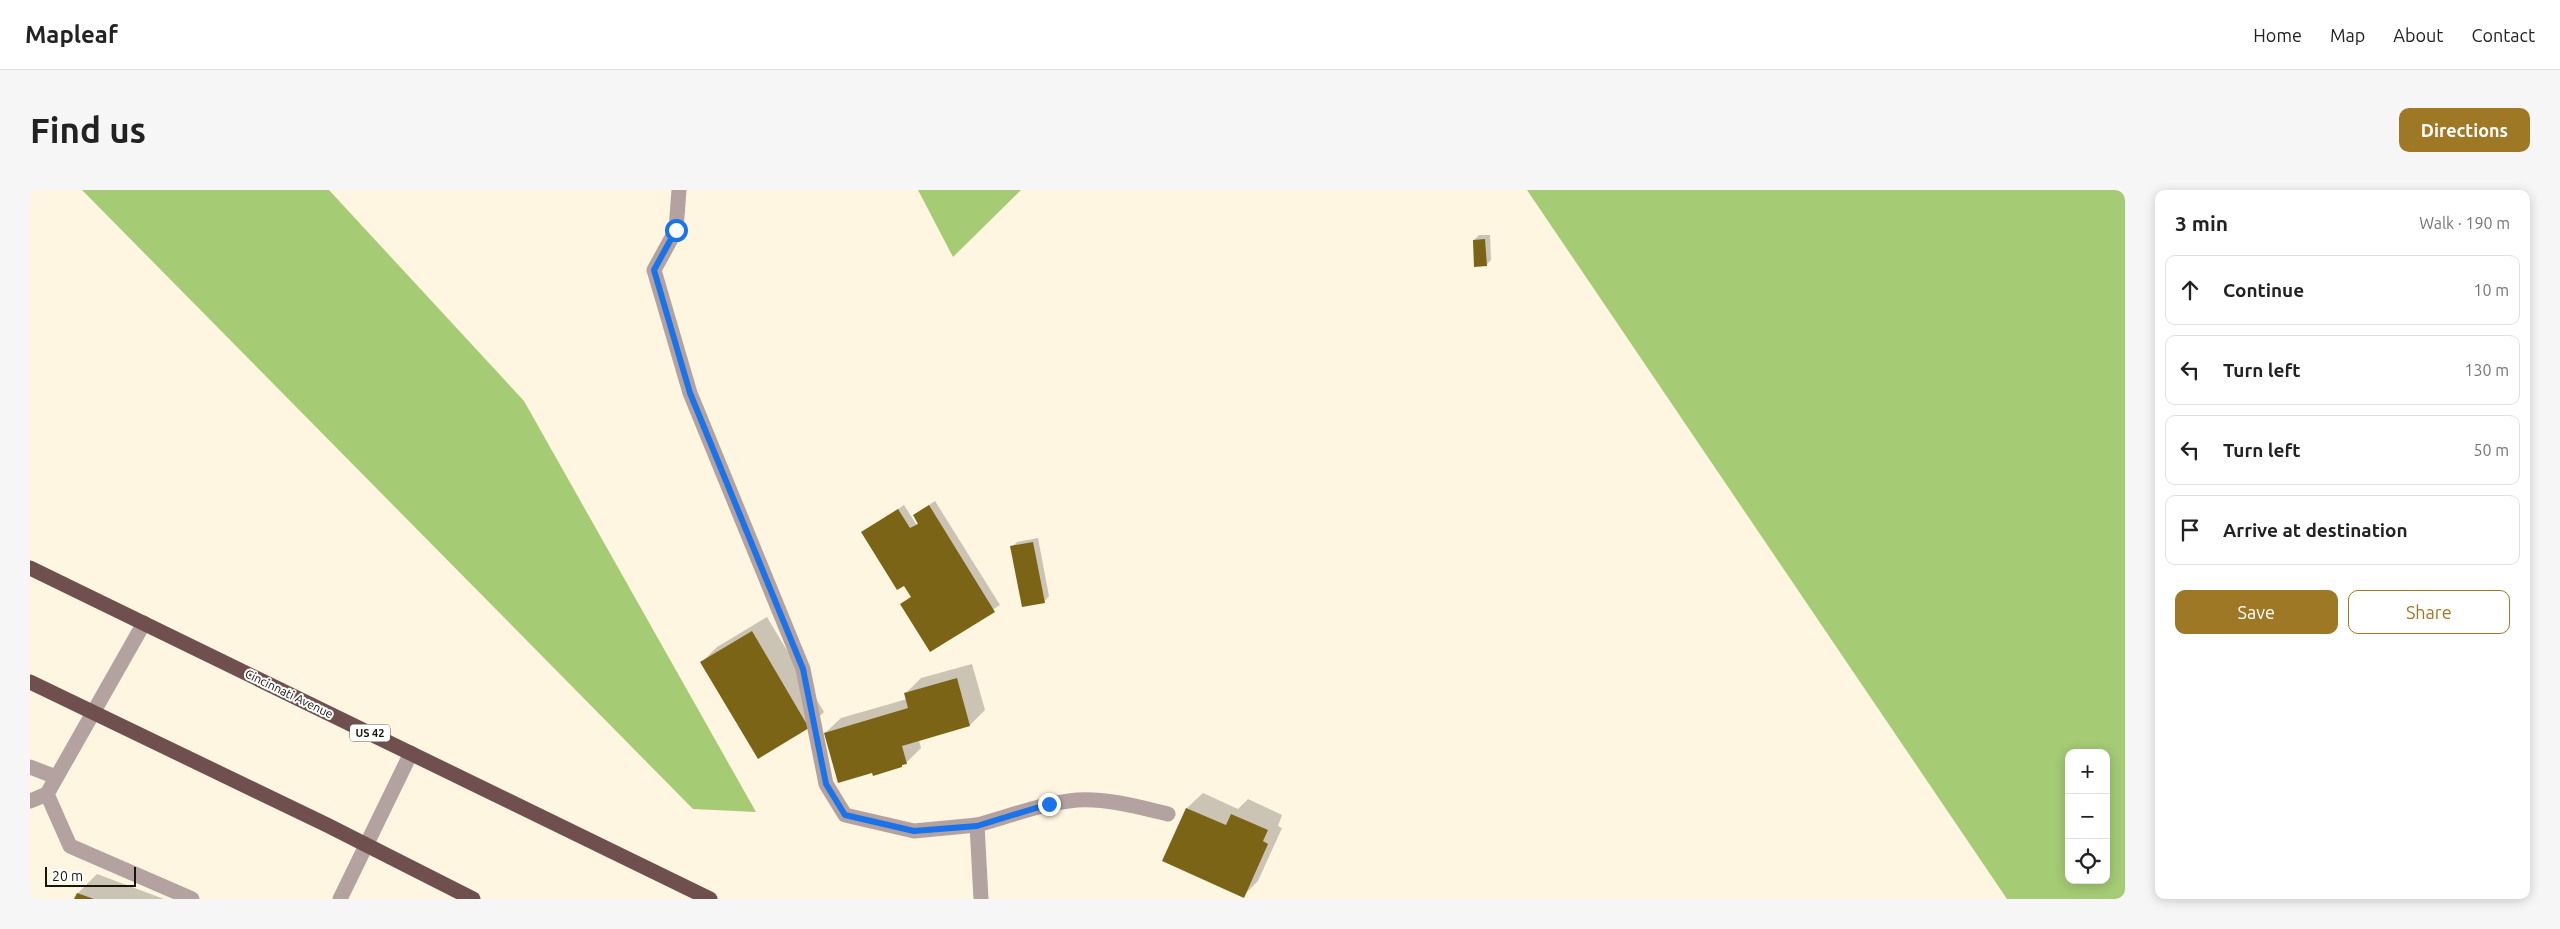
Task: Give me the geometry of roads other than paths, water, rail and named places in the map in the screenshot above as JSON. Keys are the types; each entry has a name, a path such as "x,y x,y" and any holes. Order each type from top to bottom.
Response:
{"highway":[{"name":"Cincinnati Avenue","path":"30,568 710,899"},
{"path":"30,682 473,899"}],"street":[{"path":"679,190 676,230 654,270 690,393 803,669 826,784 845,815 914,831 977,826 1049,804 1078,800 1136,806 1168,814"},
{"path":"30,801 47,794 144,623"},
{"path":"340,899 411,753"},
{"path":"30,767 56,777"},
{"path":"47,794 70,846 192,899"},
{"path":"977,826 981,899"}]}
